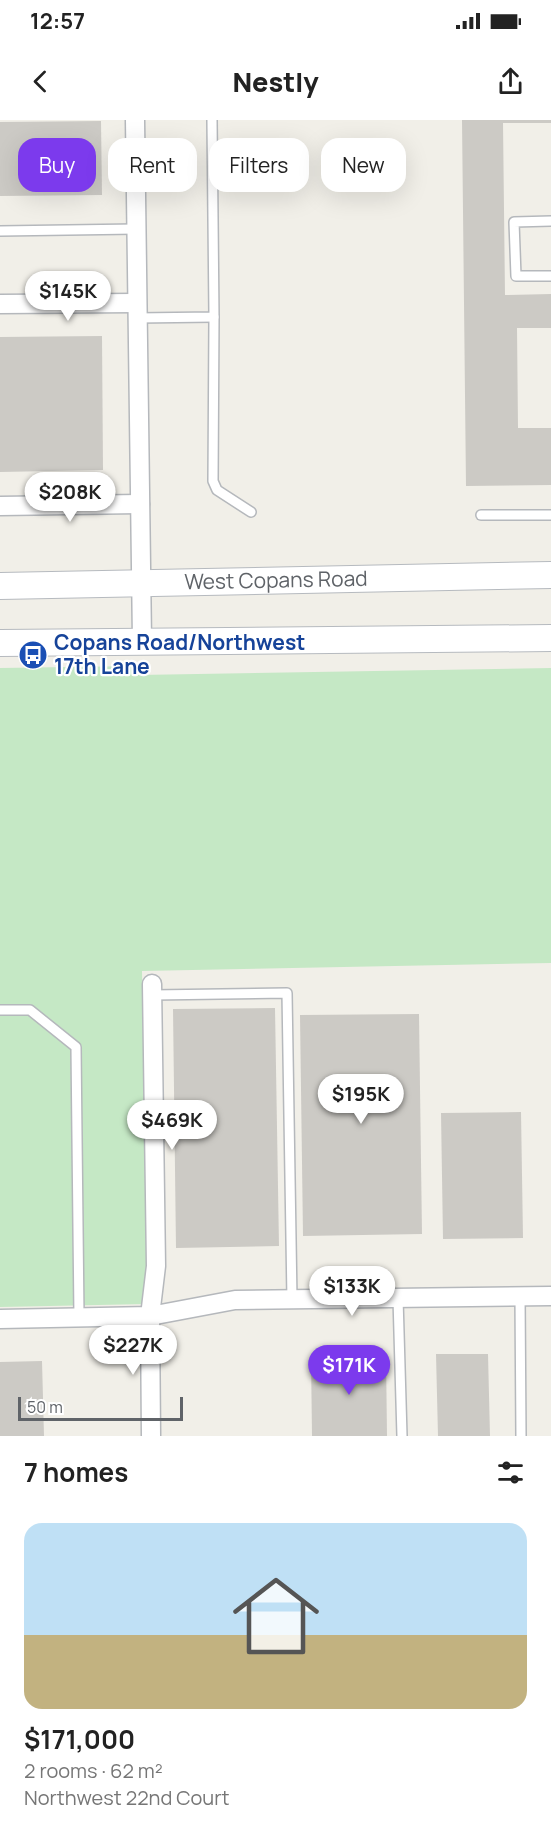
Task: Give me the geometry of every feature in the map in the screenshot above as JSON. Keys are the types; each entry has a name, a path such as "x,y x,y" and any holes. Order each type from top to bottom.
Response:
{"main road":[{"name":"West Copans Road","path":"0,586 551,575"},
{"path":"0,643 551,638"}],"street":[{"path":"135,120 142,641"},
{"path":"0,304 136,310"},
{"path":"0,506 140,504"},
{"path":"152,1436 150,1316 156,1266 153,990"},
{"path":"0,1319 150,1316 235,1300 551,1296"}],"lane":[{"path":"212,120 213,481 217,490 251,512"},
{"path":"551,221 514,222 516,276 551,276"},
{"path":"0,231 136,229"},
{"path":"136,310 214,317"},
{"path":"481,515 551,515"},
{"path":"153,990 286,993 292,1300"},
{"path":"0,1010 30,1010 76,1047 79,1317"},
{"path":"520,1296 521,1436"},
{"path":"398,1298 402,1436"}],"green space":[{"path":"138,666 138,675 551,668 551,963 142,971 147,1304 0,1307 0,668"}],"building":[{"path":"462,120 551,120 551,123 503,123 505,295 551,294 551,328 517,328 518,428 551,428 551,485 466,486"},
{"path":"101,121 102,195 0,196 0,122"},
{"path":"102,336 103,470 0,472 0,337"},
{"path":"275,1008 279,1246 176,1248 173,1009"},
{"path":"419,1014 422,1234 303,1236 300,1015"},
{"path":"521,1112 523,1238 443,1239 441,1113"},
{"path":"436,1354 488,1354 490,1436 438,1436"},
{"path":"386,1355 387,1436 312,1436 311,1357"},
{"path":"42,1361 44,1436 0,1436 0,1362"}],"place":[{"name":"Copans Road/Northwest 17th Lane","path":"33,655"}]}
